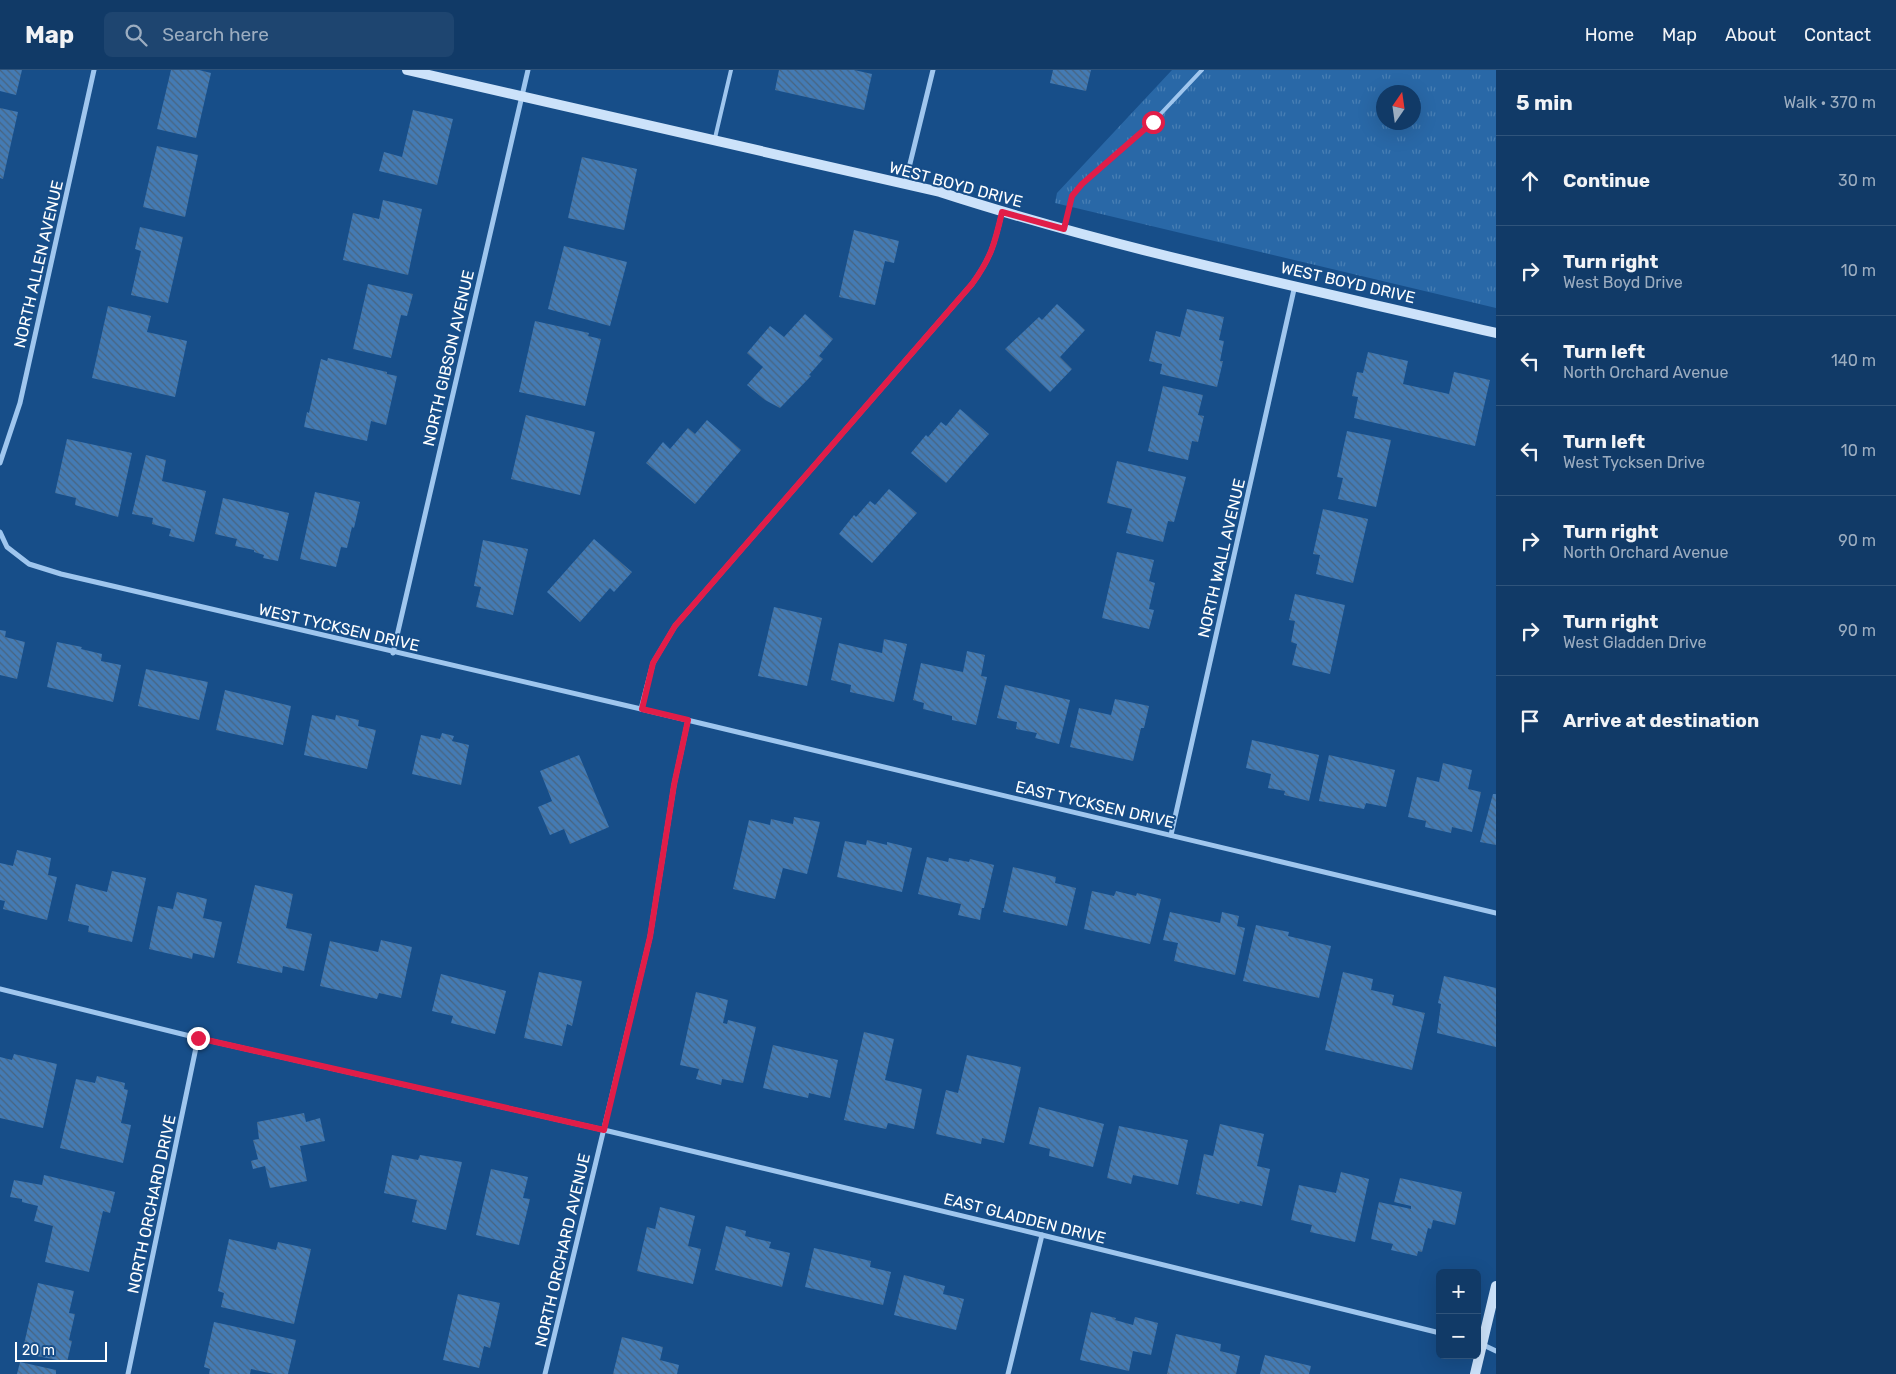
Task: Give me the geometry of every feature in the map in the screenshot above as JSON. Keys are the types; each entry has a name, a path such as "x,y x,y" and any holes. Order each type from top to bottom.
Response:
{"street":[{"name":"NORTH ALLEN AVENUE","path":"0,463 20,403 94,70"},
{"name":"WEST BOYD DRIVE","path":"407,70 940,192 1002,212 1147,251 1496,333"},
{"name":"NORTH GIBSON AVENUE","path":"393,653 528,70"},
{"path":"905,185 933,70"},
{"path":"642,709 653,663 675,626 972,284 986,265 994,247 1002,212"},
{"name":"NORTH WALL AVENUE","path":"1171,835 1295,285"},
{"name":"WEST TYCKSEN DRIVE","path":"0,532 7,547 29,564 61,574 393,653 688,720"},
{"name":"EAST TYCKSEN DRIVE","path":"688,720 1496,913"},
{"name":"NORTH ORCHARD AVENUE","path":"545,1374 650,937 674,785 688,720"},
{"name":"EAST GLADDEN DRIVE","path":"0,989 198,1038 604,1130 1436,1332"},
{"name":"NORTH ORCHARD DRIVE","path":"128,1374 198,1038"},
{"path":"1008,1374 1042,1235"},
{"path":"1481,1339 1496,1286"},
{"path":"1481,1344 1496,1351"},
{"path":"1475,1374 1477,1359"}],"lane":[{"path":"714,141 731,70"},
{"path":"1064,229 1072,196 1082,184 1153,122 1202,70"}],"green space":[{"path":"1172,70 1496,70 1496,308 1055,203 1057,193"}],"building":[{"path":"0,70 22,70 16,95 0,91"},
{"path":"171,70 199,70 211,73 196,138 157,129"},
{"path":"779,70 854,70 872,74 864,110 775,90"},
{"path":"1053,70 1091,70 1086,91 1050,83"},
{"path":"0,108 18,112 3,179 0,178"},
{"path":"413,110 453,119 437,185 379,171 384,152 402,157"},
{"path":"157,146 198,155 185,217 143,207"},
{"path":"582,157 637,169 624,230 568,218"},
{"path":"383,200 422,209 408,275 343,260 353,213 379,219"},
{"path":"140,227 183,237 168,303 131,295 141,251 135,249"},
{"path":"854,230 899,241 894,263 885,261 875,305 839,297"},
{"path":"564,246 627,262 610,326 548,309"},
{"path":"368,284 413,294 407,316 401,315 391,358 353,349"},
{"path":"1057,304 1085,330 1060,357 1072,369 1050,392 1005,349 1039,317 1042,320"},
{"path":"108,306 151,316 147,332 187,341 175,397 92,378"},
{"path":"1187,309 1224,317 1219,340 1224,341 1220,361 1223,361 1217,387 1160,374 1162,364 1149,361 1156,331 1180,337"},
{"path":"805,314 833,339 819,356 823,359 809,375 811,376 780,408 765,400 747,385 763,367 747,353 770,326 784,337"},
{"path":"535,321 589,333 588,336 601,339 585,406 519,392"},
{"path":"1368,352 1408,361 1403,384 1449,394 1454,372 1490,380 1475,446 1354,418 1358,397 1352,396 1357,372 1363,373"},
{"path":"328,358 397,376 386,425 371,421 367,441 304,427 321,359 327,361"},
{"path":"1163,386 1203,395 1198,415 1204,416 1198,442 1192,441 1188,460 1148,451"},
{"path":"960,409 989,434 946,483 911,453 926,435 928,437 941,422 946,426"},
{"path":"526,415 595,432 580,495 511,479"},
{"path":"707,420 741,450 695,504 646,463 663,442 670,449 688,428 695,434"},
{"path":"1347,431 1391,440 1376,507 1338,499 1343,478 1337,477"},
{"path":"67,439 132,453 118,517 75,505 76,498 55,493"},
{"path":"146,455 166,460 162,481 206,491 194,542 169,536 171,529 152,524 153,518 132,514"},
{"path":"1117,461 1186,477 1174,522 1168,521 1163,542 1126,533 1132,509 1107,503"},
{"path":"889,489 917,513 872,563 839,534 854,515 856,517 870,501 875,505"},
{"path":"315,492 360,502 347,548 341,547 336,567 300,559"},
{"path":"223,498 289,513 278,561 263,558 264,555 254,552 254,550 235,546 237,539 215,534"},
{"path":"1323,509 1368,519 1353,583 1316,574 1320,555 1313,554"},
{"path":"594,539 632,572 614,592 610,588 580,622 547,592"},
{"path":"483,540 528,549 513,615 476,607 481,587 474,586"},
{"path":"1117,552 1154,560 1149,581 1155,583 1149,609 1154,610 1149,629 1102,618"},
{"path":"1295,594 1345,605 1330,674 1292,665 1297,644 1291,642 1295,621 1289,620"},
{"path":"774,607 822,618 807,686 758,676"},
{"path":"0,630 6,631 5,637 25,642 17,679 0,675"},
{"path":"884,639 907,644 894,702 850,692 851,685 831,680 839,643 882,653"},
{"path":"57,642 82,647 81,649 102,654 101,661 121,665 113,702 47,687"},
{"path":"967,651 985,655 981,676 987,677 976,725 952,720 952,716 923,709 924,703 913,700 921,663 963,672"},
{"path":"146,669 208,682 199,720 138,706"},
{"path":"1005,685 1070,700 1059,744 1035,738 1037,733 1016,729 1017,722 997,718"},
{"path":"225,690 291,706 283,745 216,730"},
{"path":"1115,699 1149,706 1144,728 1141,728 1133,761 1070,747 1079,708 1111,715"},
{"path":"312,715 335,720 336,715 359,720 358,726 376,730 367,769 304,755"},
{"path":"442,733 454,736 452,741 469,745 461,785 412,774 421,735 440,739"},
{"path":"1252,740 1319,755 1309,801 1284,795 1285,791 1268,788 1271,774 1246,768"},
{"path":"579,755 609,827 570,844 564,829 550,835 538,807 552,801 540,771"},
{"path":"1329,755 1395,770 1386,807 1366,803 1364,809 1319,801"},
{"path":"1443,763 1472,770 1468,789 1481,792 1472,832 1452,827 1451,833 1425,827 1426,821 1408,817 1417,777 1439,782"},
{"path":"1493,794 1496,794 1496,845 1480,842"},
{"path":"794,817 820,822 807,874 783,868 775,899 733,889 749,820 770,825 771,819 793,824"},
{"path":"867,840 887,845 887,842 912,848 902,892 837,877 845,841 866,845"},
{"path":"17,850 51,858 48,875 57,877 47,920 3,909 5,901 0,900 0,863 13,866"},
{"path":"927,857 948,862 949,858 969,862 970,859 994,865 980,920 958,915 961,904 918,894"},
{"path":"1013,867 1056,877 1055,883 1076,888 1067,926 1003,912"},
{"path":"112,871 146,878 132,942 88,932 89,926 68,921 76,884 107,892"},
{"path":"255,885 293,894 286,928 312,934 304,971 283,966 282,973 237,963"},
{"path":"1092,891 1114,896 1116,891 1136,896 1137,893 1161,899 1150,944 1084,929"},
{"path":"177,892 207,899 203,918 222,922 214,958 193,953 192,959 149,949 158,906 173,909"},
{"path":"1170,912 1220,923 1222,912 1239,916 1237,926 1245,928 1235,975 1174,961 1178,943 1163,940"},
{"path":"1256,925 1289,932 1288,936 1331,946 1319,998 1243,981"},
{"path":"381,940 412,947 401,998 379,993 377,999 320,986 330,941 378,952"},
{"path":"539,972 582,981 572,1026 567,1024 562,1046 524,1038"},
{"path":"1343,972 1373,979 1371,990 1394,995 1392,1005 1425,1013 1412,1070 1325,1050"},
{"path":"441,974 506,991 495,1034 451,1023 453,1016 432,1011"},
{"path":"1444,976 1496,988 1496,1047 1437,1033 1441,1004 1438,1003"},
{"path":"696,992 728,1000 723,1023 727,1024 728,1020 756,1027 743,1083 722,1079 721,1085 696,1079 699,1069 680,1065"},
{"path":"864,1032 894,1039 885,1080 922,1089 914,1129 888,1123 886,1129 844,1120"},
{"path":"773,1045 838,1060 830,1098 809,1093 808,1098 763,1088"},
{"path":"14,1054 57,1064 43,1128 0,1118 0,1057 12,1060"},
{"path":"967,1055 1021,1067 1004,1143 982,1138 981,1144 936,1134 946,1090 958,1093"},
{"path":"97,1076 125,1083 124,1089 128,1090 121,1123 131,1125 123,1163 60,1148 76,1079 95,1083"},
{"path":"1039,1107 1104,1124 1093,1167 1049,1156 1050,1149 1029,1144"},
{"path":"304,1113 306,1122 320,1118 325,1141 300,1146 307,1181 270,1188 265,1166 253,1169 251,1161 258,1159 253,1140 259,1139 257,1122"},
{"path":"1220,1124 1264,1134 1257,1166 1270,1169 1262,1206 1240,1201 1239,1204 1196,1194 1204,1154 1213,1156"},
{"path":"1119,1126 1188,1140 1178,1185 1133,1175 1131,1184 1107,1178"},
{"path":"392,1155 418,1160 420,1155 462,1162 446,1230 412,1222 417,1200 384,1193"},
{"path":"491,1169 528,1177 523,1198 530,1199 519,1245 476,1235"},
{"path":"1341,1172 1369,1179 1355,1242 1310,1232 1312,1225 1291,1220 1299,1185 1336,1193"},
{"path":"44,1175 115,1192 110,1213 103,1211 89,1272 45,1262 53,1226 34,1221 38,1206 22,1202 22,1199 10,1197 14,1180 42,1185"},
{"path":"1400,1178 1462,1192 1455,1225 1433,1220 1431,1229 1428,1228 1422,1252 1418,1251 1417,1256 1391,1250 1393,1244 1371,1239 1379,1202 1411,1209 1411,1206 1394,1202"},
{"path":"660,1207 695,1216 688,1246 701,1249 693,1284 637,1271 647,1227 655,1229"},
{"path":"726,1226 746,1231 745,1236 771,1242 769,1248 790,1253 782,1287 715,1270"},
{"path":"229,1239 276,1250 278,1242 311,1249 294,1324 221,1307 224,1293 218,1291"},
{"path":"814,1248 871,1261 870,1267 891,1272 883,1305 805,1287"},
{"path":"904,1275 945,1286 943,1294 964,1299 956,1330 894,1315"},
{"path":"38,1283 74,1291 69,1313 75,1314 69,1340 72,1341 67,1362 22,1353"},
{"path":"458,1294 500,1303 490,1348 484,1346 479,1368 443,1360"},
{"path":"1091,1312 1116,1318 1115,1320 1133,1325 1135,1317 1158,1323 1151,1355 1133,1351 1129,1371 1080,1360"},
{"path":"214,1322 296,1340 288,1374 274,1374 251,1369 250,1374 209,1374 210,1369 204,1367"},
{"path":"1176,1334 1221,1344 1220,1351 1240,1356 1236,1374 1167,1374"},
{"path":"622,1337 663,1347 660,1360 679,1365 677,1374 613,1374"},
{"path":"1265,1355 1311,1366 1309,1374 1260,1374"},
{"path":"20,1362 56,1370 56,1374 17,1374"}],"route":[{"path":"198,1038 604,1130 650,937 674,785 688,720 642,709 653,663 675,626 972,284 986,265 994,247 1002,212 1064,229 1072,196 1082,184 1153,122"}]}
